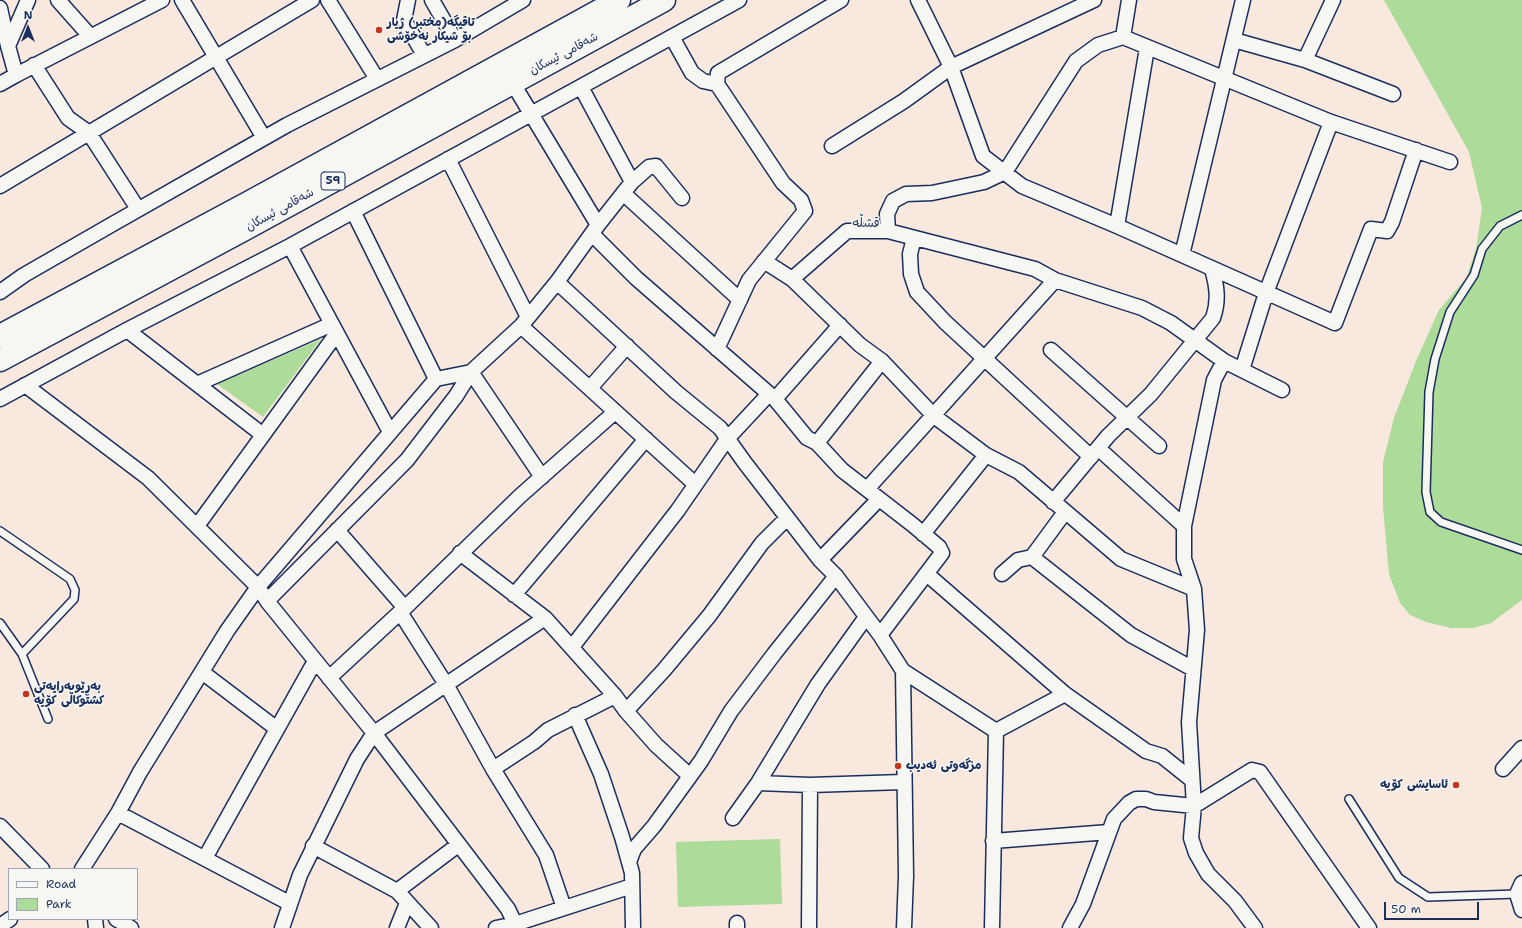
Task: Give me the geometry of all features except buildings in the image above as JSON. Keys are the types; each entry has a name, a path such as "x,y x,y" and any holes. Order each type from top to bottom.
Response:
{"main road":[{"name":"شەقامی ئیسکان","path":"0,336 250,202 619,0"},
{"name":"شەقامی ئیسکان","path":"0,360 230,237 664,0"}],"street":[{"path":"3,0 0,7 16,75"},
{"path":"8,46 28,0"},
{"path":"58,0 90,36"},
{"path":"0,84 34,65 162,0"},
{"path":"182,0 264,138"},
{"path":"0,186 312,0"},
{"path":"328,0 377,79"},
{"path":"408,0 404,20 424,55"},
{"path":"432,0 455,40"},
{"path":"0,292 24,275 264,138 455,40 523,0"},
{"path":"0,399 127,330 290,246 739,0"},
{"path":"717,349 749,280 805,211 801,200 783,183 717,84 718,73 841,0"},
{"path":"918,0 951,67 983,156 1022,186 1117,226 1335,323 1371,229 1387,231 1392,222 1416,150"},
{"path":"832,146 904,101 951,67 1094,0"},
{"path":"1123,37 1129,0"},
{"path":"1182,255 1243,0"},
{"path":"1305,60 1333,0"},
{"path":"672,37 692,73 702,81 717,84"},
{"path":"888,231 887,214 893,201 906,194 932,194 984,182 1005,172 1076,62 1098,45 1123,37 1331,122 1450,162"},
{"path":"1234,40 1305,60 1393,94"},
{"path":"1117,226 1147,48"},
{"path":"34,65 68,118 89,133 138,209"},
{"path":"512,82 532,114 595,229 636,278 772,397 807,438 817,443 842,470 939,547 942,554 928,575 880,635"},
{"path":"581,87 632,182"},
{"path":"1242,370 1266,293 1331,122"},
{"path":"448,159 525,322 615,412 695,484"},
{"path":"267,601 407,460 456,396 471,372 525,322 632,182 653,165 656,166 682,198"},
{"path":"623,193 740,300"},
{"path":"353,211 436,379"},
{"path":"792,279 847,232 888,231 1035,269 1055,280 1142,308 1171,323 1224,361 1282,390"},
{"path":"914,238 910,254 911,274 916,292 945,322 1032,404 1094,452 1184,526"},
{"path":"290,246 390,432"},
{"path":"764,261 792,279 860,345 882,360 934,416 986,455 1019,472 1121,559 1194,589"},
{"path":"1053,502 1094,452 1151,394 1213,318 1217,306 1216,287 1212,269"},
{"path":"867,489 1055,280"},
{"path":"557,282 676,392 720,428 787,518 820,560 836,576 880,635 903,671 996,731"},
{"path":"572,647 678,510 727,438 772,397 840,325"},
{"path":"197,384 334,329"},
{"path":"197,526 263,434 334,329"},
{"path":"127,330 263,434"},
{"path":"590,388 627,346"},
{"path":"1051,350 1159,446"},
{"path":"817,443 882,360"},
{"path":"1224,361 1214,380 1184,526 1184,559 1194,589 1197,630 1189,722 1194,806 1191,838 1196,852 1208,874 1235,901 1255,928"},
{"path":"83,868 118,813 140,772 227,631 258,587 436,379 471,372"},
{"path":"471,372 542,477"},
{"path":"25,385 148,478 258,587 267,601 374,733 508,909 516,926"},
{"path":"329,678 460,553 615,412"},
{"path":"514,595 646,439"},
{"path":"923,534 986,455"},
{"path":"820,560 879,499"},
{"path":"1032,558 1065,512"},
{"path":"626,711 664,670 709,616 762,543 787,518"},
{"path":"337,530 402,610 447,686 493,769 546,856 564,908"},
{"path":"460,553 545,618 615,696 656,745 690,776"},
{"path":"1002,574 1018,560 1032,558 1131,635 1193,669"},
{"path":"928,575 963,608 1065,694 1146,751 1162,756 1192,780"},
{"path":"629,862 634,849 654,826 701,761 731,711 836,576"},
{"path":"732,818 758,783 818,684 866,617"},
{"path":"282,928 289,903 313,846 357,759 374,733 447,686 545,618"},
{"path":"205,858 315,661"},
{"path":"903,671 903,782 906,876 904,928"},
{"path":"202,672 277,728"},
{"path":"996,731 1065,694"},
{"path":"493,769 534,742 548,730 615,696"},
{"path":"575,715 601,774 632,872 633,928"},
{"path":"992,928 996,731"},
{"path":"1503,769 1522,748"},
{"path":"1070,928 1083,904 1114,819 1129,803 1136,799 1194,806 1252,770 1260,772 1369,928"},
{"path":"758,783 810,785 903,782"},
{"path":"809,928 810,785"},
{"path":"118,813 289,903"},
{"path":"0,826 41,868"},
{"path":"993,841 1109,832"},
{"path":"397,891 458,845"},
{"path":"313,846 397,891 431,928"},
{"path":"496,928 516,926 564,908 632,886"},
{"path":"1520,889 1522,910"},
{"path":"397,928 407,903"},
{"path":"0,926 9,920"},
{"path":"118,920 131,928"}],"lane":[{"path":"1522,215 1500,226 1482,249 1474,275 1450,312 1435,359 1428,392 1426,492 1430,512 1441,522 1522,550"},
{"path":"0,531 70,579 75,590 74,599 22,654"},
{"path":"0,623 22,654 48,719"},
{"path":"1349,799 1399,878 1428,897 1520,889"}],"green space":[{"path":"1384,0 1522,0 1522,600 1491,623 1473,628 1451,628 1426,622 1410,615 1400,603 1389,574 1383,507 1383,462 1394,418 1416,361 1439,310 1466,278 1476,249 1482,208 1469,152"},
{"path":"321,339 263,417 217,384"},
{"path":"780,839 782,904 678,907 676,842"}],"place":[{"name":"تاقیگە(مختبر) ژیار بۆ شیکار نەخۆشی","path":"379,30"},
{"name":"بەڕێوبەرایەتی کشتوکاڵی کۆیە","path":"26,694"},
{"name":"مزگەوتی ئەدیب","path":"898,766"},
{"name":"ئاسایشی کۆیە","path":"1456,785"}],"district":[{"name":"قشڵه‌","path":"866,224"}]}
